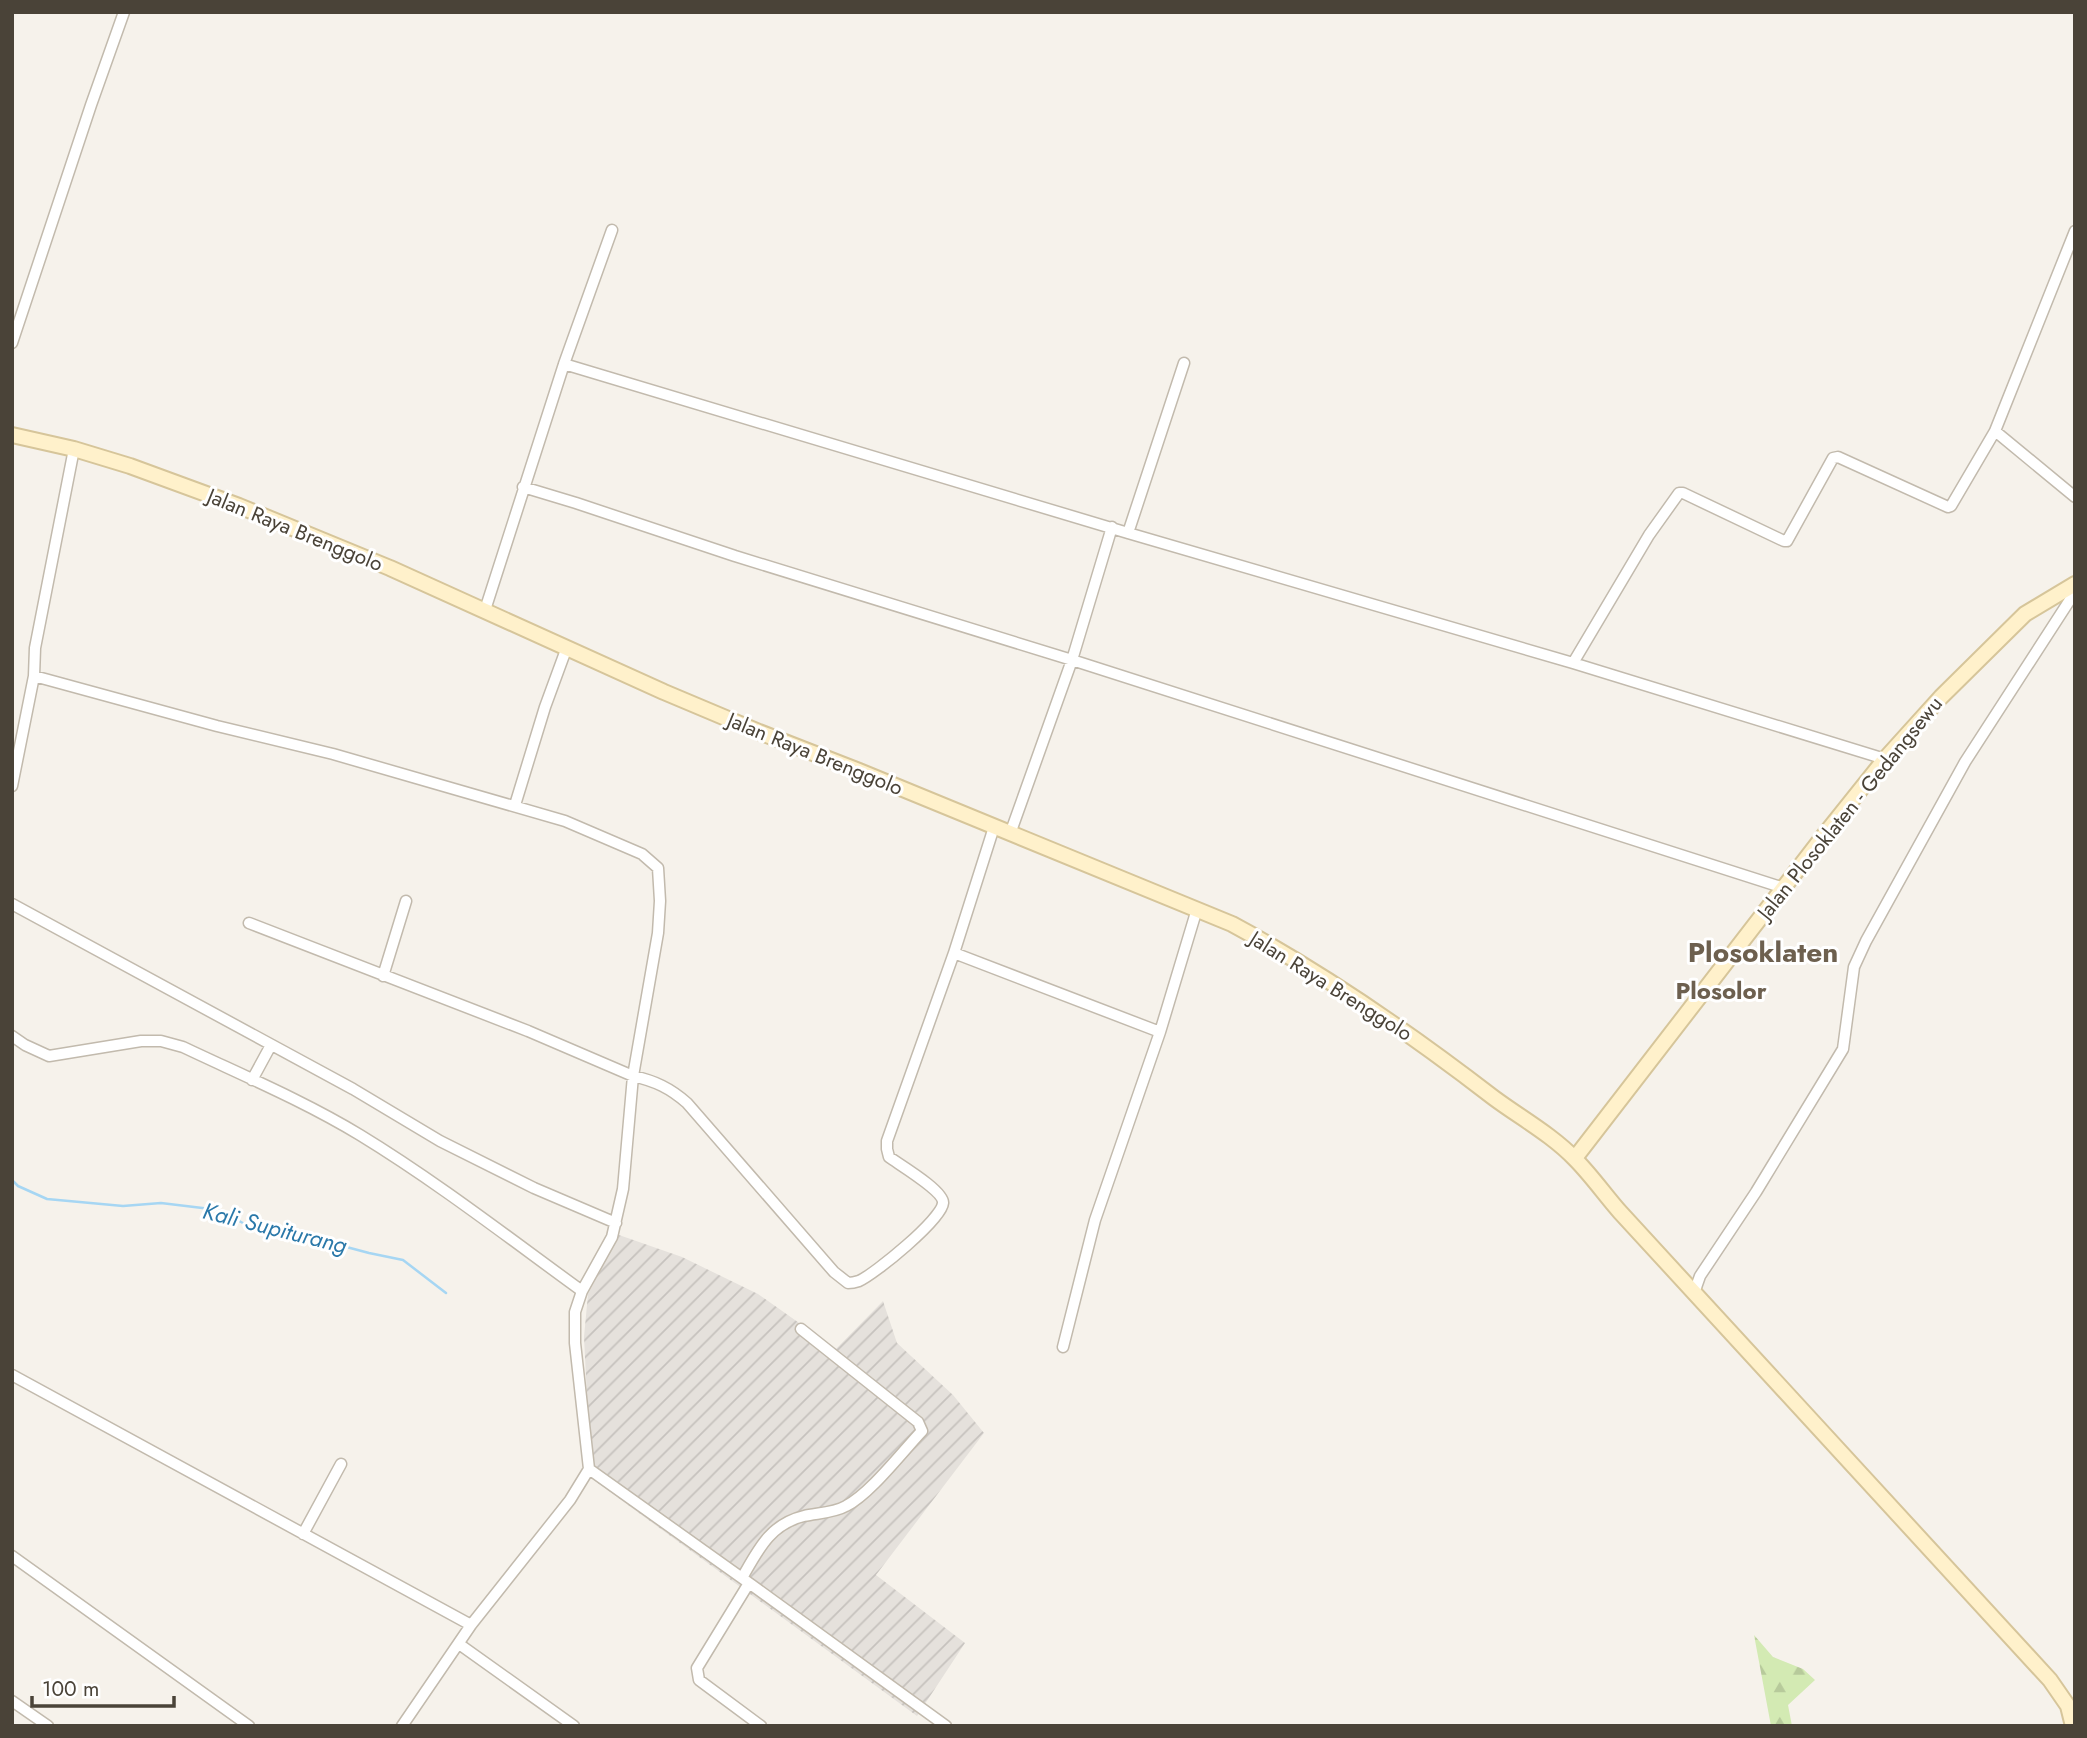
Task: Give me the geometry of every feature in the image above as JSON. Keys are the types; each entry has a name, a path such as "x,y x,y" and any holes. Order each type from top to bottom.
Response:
{"main road":[{"name":"Jalan Raya Brenggolo","path":"12,435 74,449 130,466 239,506 390,568 664,692 1197,909 1269,944 1374,1010 1443,1058 1575,1158 1620,1212 2050,1680 2068,1706 2073,1726"},
{"name":"Jalan Plosoklaten - Gedangsewu","path":"1575,1158 1885,759 1941,697 2025,614 2075,584"}],"street":[{"path":"12,343 124,12"},
{"path":"485,610 523,487 612,230"},
{"path":"1573,663 1649,535 1679,493 1784,541 1787,541 1835,457 1948,507 1952,505 1995,431 2075,231"},
{"path":"1128,533 1184,363"},
{"path":"564,365 1573,663 1885,759"},
{"path":"1995,431 2075,497"},
{"path":"12,786 34,676 35,648 74,449"},
{"path":"523,487 1784,888"},
{"path":"1010,834 1072,660 1112,527"},
{"path":"1694,1293 1700,1276 1756,1192 1843,1049 1854,967 1866,941 1965,762 2075,592"},
{"path":"515,806 567,647"},
{"path":"34,676 217,726 333,754 565,821 642,854 657,868 660,889 658,933 633,1076 623,1189 612,1237 582,1291 575,1312 574,1335 589,1469 569,1500 471,1625 402,1726"},
{"path":"248,923 671,1089 687,1102 834,1272 848,1283 858,1282 883,1266 907,1245 929,1224 943,1205 943,1200 936,1190 889,1157 887,1141 954,953 994,827"},
{"path":"383,976 406,901"},
{"path":"12,904 353,1089 440,1140 534,1188 616,1223"},
{"path":"1063,1347 1095,1220 1160,1032 1197,909"},
{"path":"954,953 1160,1032"},
{"path":"12,1036 49,1056 141,1041 173,1043 360,1135 425,1178 582,1291"},
{"path":"252,1080 271,1045"},
{"path":"761,1726 699,1680 696,1668 746,1581 760,1548 779,1525 803,1516 844,1508 861,1497 922,1431 918,1422 801,1329"},
{"path":"12,1375 471,1625"},
{"path":"303,1534 341,1464"},
{"path":"589,1469 946,1726"},
{"path":"12,1556 249,1726"},
{"path":"460,1644 574,1726"},
{"path":"12,1701 48,1726"}],"shaded area":[{"path":"619,1235 682,1257 758,1294 836,1349 883,1301 897,1343 953,1395 984,1433 876,1575 965,1643 917,1716 591,1478 584,1337 588,1294"}],"green space":[{"path":"1754,1635 1773,1657 1803,1669 1815,1680 1788,1705 1792,1726 1771,1726"}],"waterway":[{"name":"Kali Supiturang","path":"12,1180 18,1186 47,1199 123,1206 161,1203 219,1210 252,1228 279,1229 403,1260 446,1293"}],"district":[{"name":"Plosoklaten","path":"1763,952"},
{"name":"Plosolor","path":"1721,991"}]}
